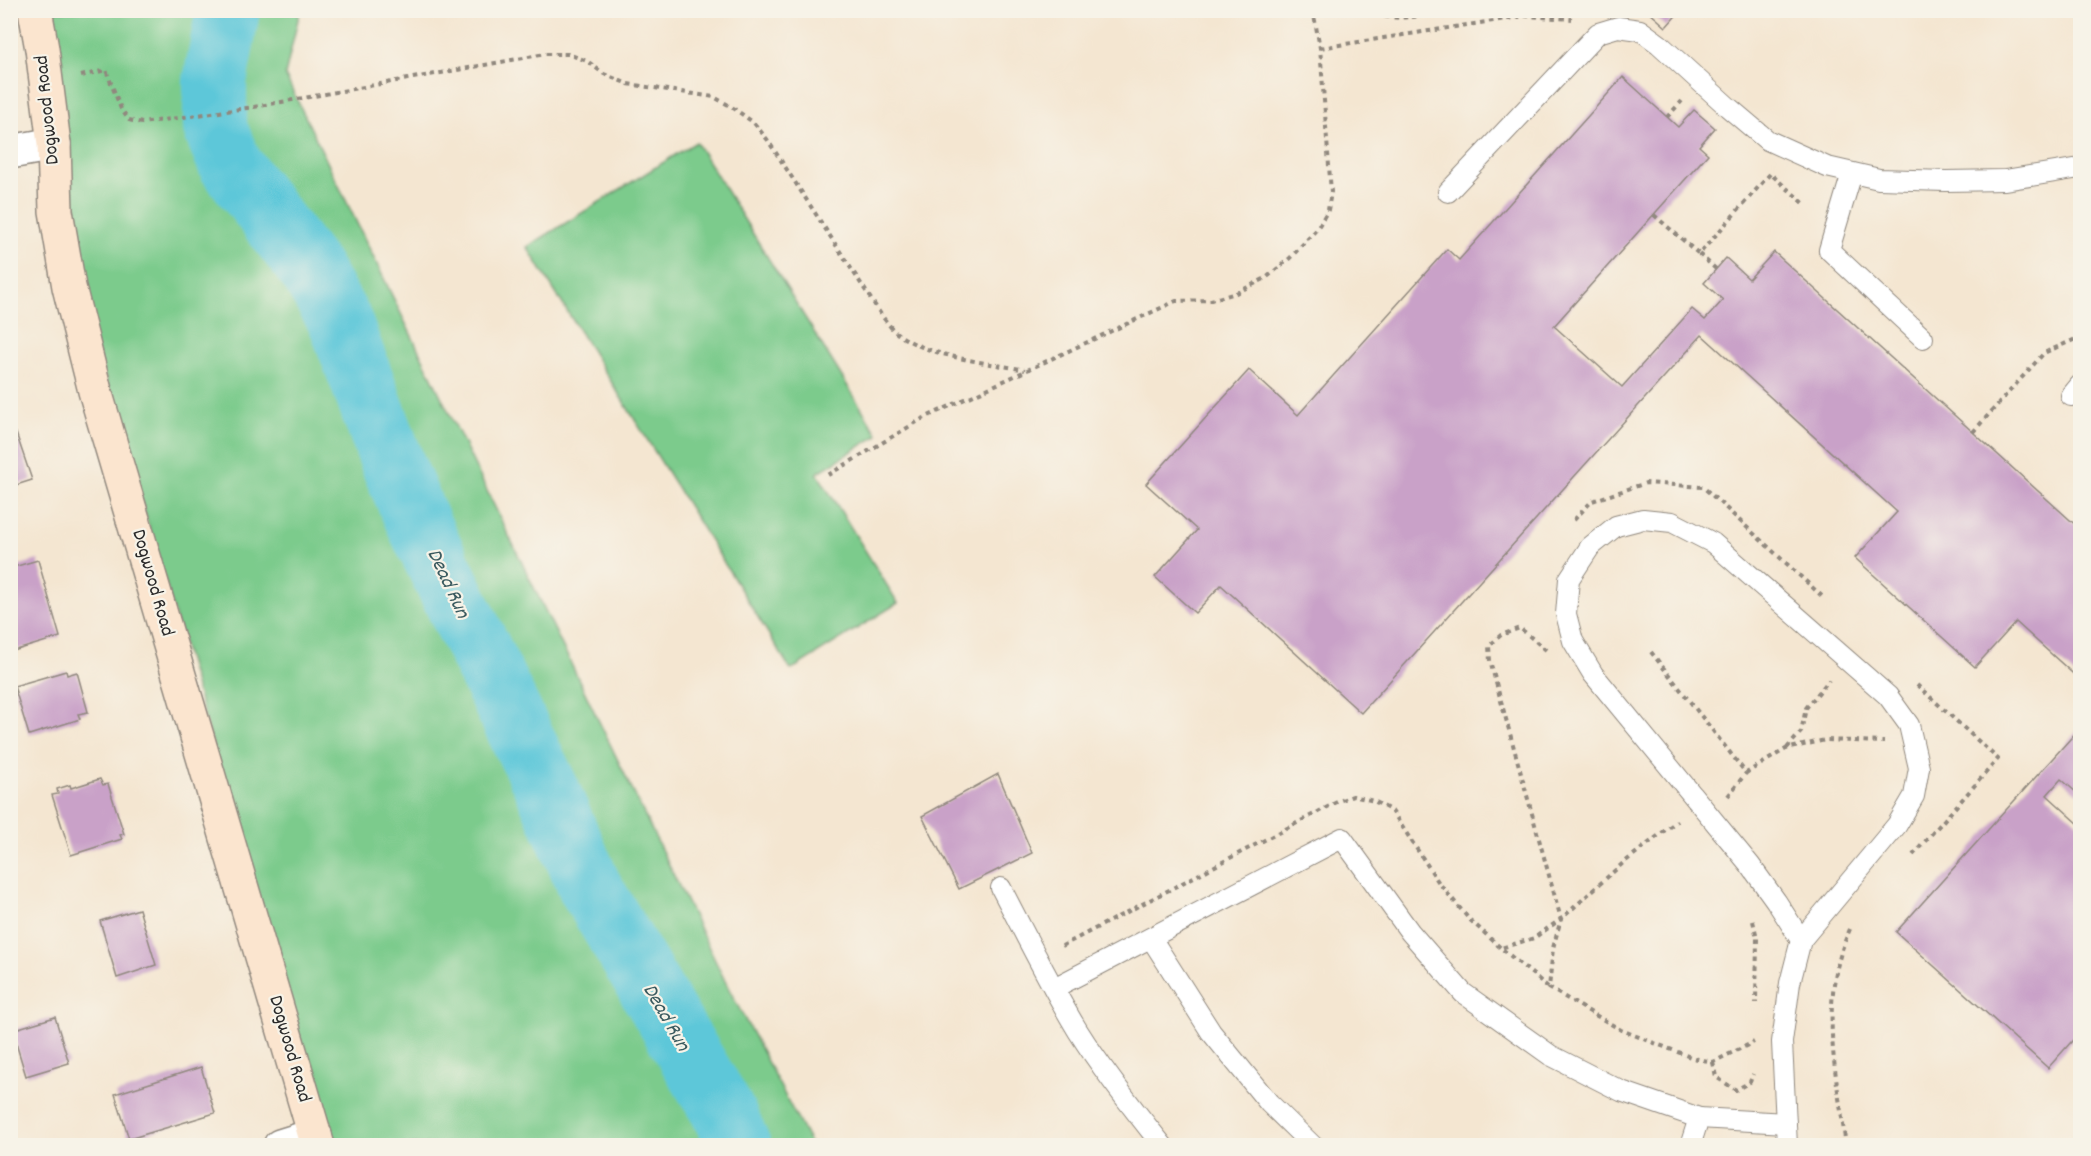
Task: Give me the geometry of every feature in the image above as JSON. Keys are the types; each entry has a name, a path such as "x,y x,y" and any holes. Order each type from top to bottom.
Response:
{"street":[{"name":"Dogwood Road","path":"35,10 54,144 57,211 67,277 95,391 316,1141"},
{"path":"10,152 54,144"},
{"path":"280,1146 316,1141"}],"lane":[{"path":"1448,192 1598,33 1618,27 1640,30 1659,44 1767,140 1827,167 1879,179 2005,180 2080,168"},
{"path":"1852,173 1829,250 1923,338"},
{"path":"1787,1146 1782,1042 1790,983 1801,940 1897,825 1914,796 1919,768 1909,725 1888,696 1713,543 1672,522 1643,519 1616,526 1590,547 1569,579 1566,614 1573,641 1593,674 1750,865 1801,940"},
{"path":"1054,988 1342,838 1410,932 1463,993 1550,1055 1621,1091 1699,1118 1785,1123"},
{"path":"1001,888 1037,959 1078,1031 1128,1103 1163,1146"},
{"path":"1151,938 1211,1032 1269,1103 1313,1146"},
{"path":"1690,1146 1699,1118"}],"path":[{"path":"828,475 922,419 1025,370 1176,301 1211,300 1236,293 1266,278 1290,258 1317,230 1328,210 1330,192 1320,48 1314,10"},
{"path":"1368,10 1376,15 1400,18 1455,10"},
{"path":"1320,48 1525,16 1576,19 1598,33"},
{"path":"46,85 106,70 121,110 129,120 142,123 162,122 545,54 568,54 628,84 714,97 732,107 754,123 767,139 882,316 897,334 938,353 1025,370"},
{"path":"1699,254 1770,174"},
{"path":"1654,215 1716,269"},
{"path":"1973,432 2044,353 2080,337"},
{"path":"1549,988 1553,948 1562,919 1490,662 1489,646 1501,635 1520,628 1552,655"},
{"path":"1651,652 1746,773 1786,749 1801,732 1806,708 1832,676"},
{"path":"1786,749 1825,740 1913,744"},
{"path":"1037,959 1339,801 1353,796 1374,801 1392,811 1439,883 1469,919 1549,988 1621,1030 1693,1058 1713,1062 1755,1041 1755,1051"},
{"path":"1501,948 1534,938 1562,919 1622,864 1682,817"},
{"path":"1751,911 1757,938 1756,1007"},
{"path":"1846,1146 1832,1041 1832,991 1842,947 1854,921"},
{"path":"1713,1062 1716,1077 1736,1090 1750,1082 1754,1070"}],"green space":[{"path":"46,11 300,11 285,75 729,989 811,1145 330,1145 71,261"},
{"path":"696,142 878,435 817,473 898,603 791,670 527,247"}],"building":[{"path":"1647,10 1681,10 1666,27"},
{"path":"1623,77 1678,127 1694,110 1715,128 1699,146 1708,154 1554,326 1622,387 1692,309 1705,320 1723,300 1704,283 1726,258 1749,279 1774,252 2080,529 2080,680 2016,622 1975,667 1855,558 1897,512 1702,335 1361,713 1221,585 1195,613 1155,577 1197,530 1146,484 1249,370 1298,415 1447,249 1459,260"},
{"path":"16,433 32,480 10,487 10,435"},
{"path":"38,560 60,637 10,652 10,568"},
{"path":"66,671 67,675 77,672 88,712 78,714 80,719 29,735 14,686"},
{"path":"2080,728 2080,789 2077,793 2061,779 2047,795 2080,825 2080,1032 2048,1068 1896,932"},
{"path":"998,774 1032,853 959,889 922,816"},
{"path":"100,779 103,785 108,784 124,834 120,835 122,839 71,855 52,795 58,794 57,789 70,785 71,788"},
{"path":"139,909 156,965 117,978 100,921"},
{"path":"55,1017 69,1063 26,1076 12,1030"},
{"path":"201,1067 215,1113 129,1139 115,1094"}],"waterway":[{"name":"Dead Run","path":"228,10 215,81 215,128 230,164 311,271 340,321 394,467 420,527 547,789 590,887 722,1110 739,1146"}]}
